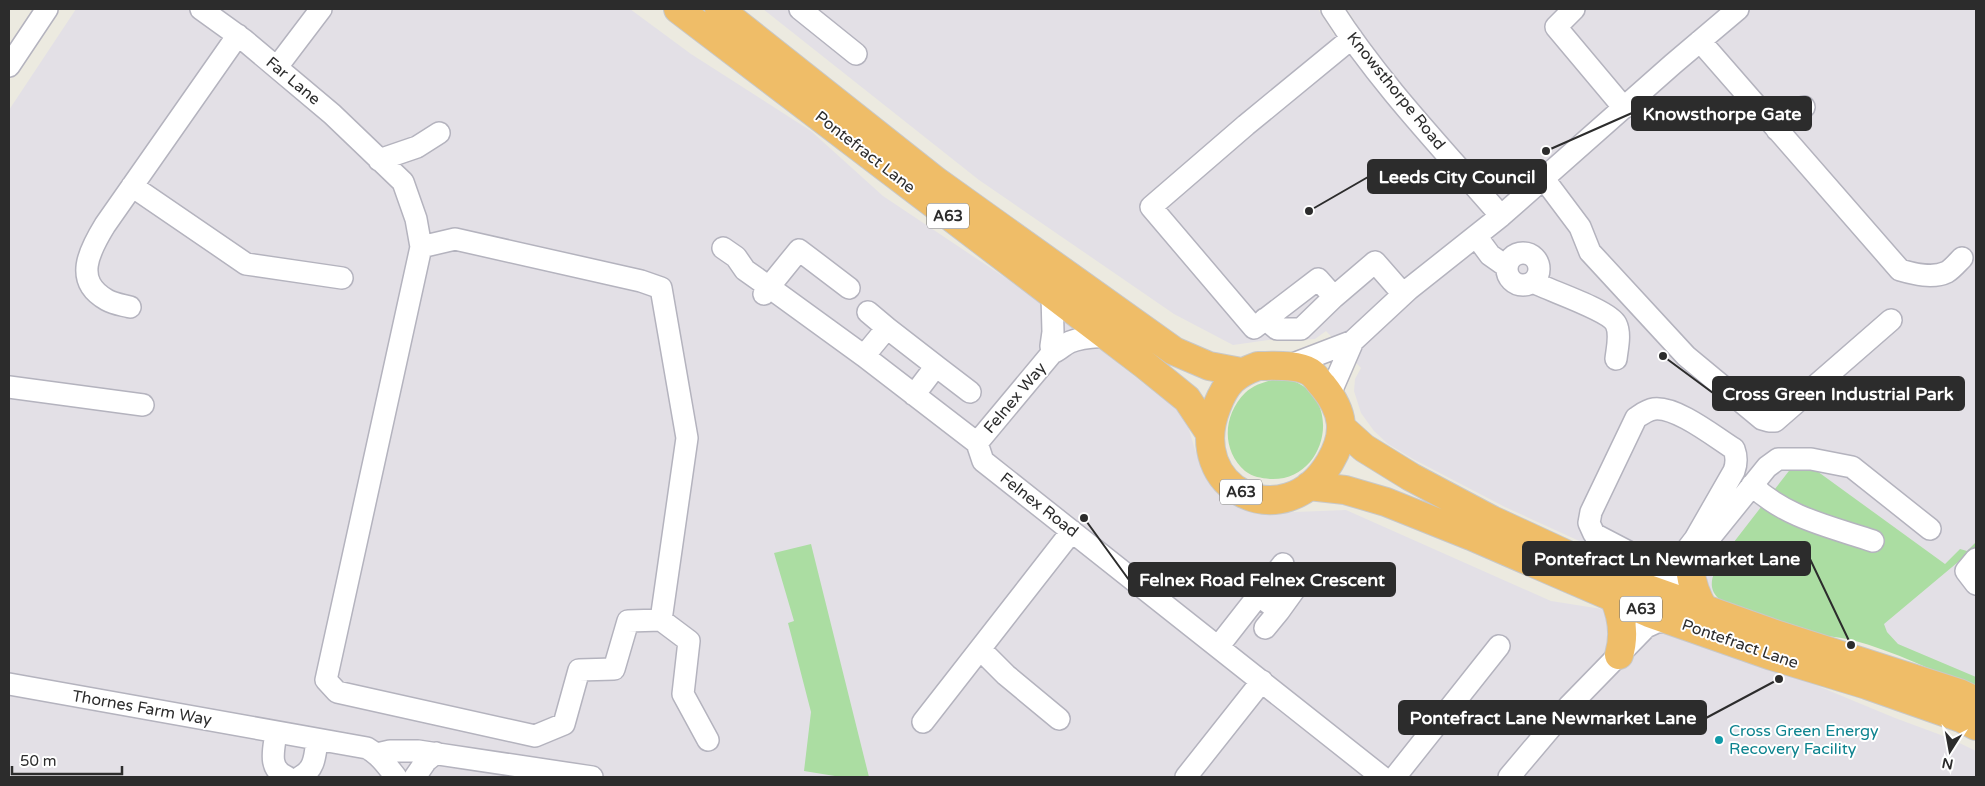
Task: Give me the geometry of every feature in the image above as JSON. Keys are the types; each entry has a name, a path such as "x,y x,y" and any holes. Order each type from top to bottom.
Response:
{"highway":[{"name":"Pontefract Lane","path":"678,9 1187,399 1209,432"},
{"name":"Pontefract Lane","path":"719,9 936,181 1174,351 1209,366 1241,372"},
{"name":"A63","path":"1258,366 1288,366 1310,372 1330,394 1338,409 1342,429 1337,450 1324,472 1309,486 1295,494 1278,500 1257,500 1238,491 1224,480 1215,464 1209,448 1209,432 1220,398 1228,384 1241,372 1258,366"},
{"name":"Pontefract Lane","path":"1342,429 1364,448 1427,486 1492,520 1620,578 1772,634 1959,693 1976,701"},
{"name":"Pontefract Lane","path":"1309,486 1345,490 1386,502 1671,621 1961,718 1976,726"},
{"path":"1686,565 1696,597 1704,609"},
{"path":"1614,598 1621,619 1622,643 1619,655"}],"street":[{"path":"9,66 47,9"},
{"name":"Far Lane","path":"201,9 238,36 332,114 403,182 416,219 421,247"},
{"path":"277,68 320,9"},
{"path":"800,9 856,54"},
{"name":"Knowsthorpe Road","path":"1332,9 1352,38 1410,112 1501,216"},
{"path":"1574,9 1556,27 1624,108"},
{"path":"1288,366 1353,341 1403,294 1501,216 1738,9"},
{"path":"130,308 107,300 90,285 86,270 88,255 95,241 132,186 238,36"},
{"path":"1334,297 1318,279 1254,328 1151,207 1246,125 1352,38"},
{"path":"1700,41 1900,270 1916,275 1938,275 1947,272 1962,258"},
{"path":"1776,130 1804,107"},
{"path":"379,160 417,147 439,133"},
{"path":"1544,179 1580,227 1590,252 1686,356 1762,419 1775,421 1891,320"},
{"path":"132,186 246,264 342,278"},
{"path":"1476,236 1490,255 1507,267 1509,261 1517,254 1522,253 1532,256 1539,264 1540,269 1533,282 1594,308 1610,317 1616,324 1618,333 1616,359"},
{"path":"661,620 687,438 661,288 641,281 455,239 421,247 326,680 337,692 535,736 564,724 579,670 614,669 628,621 661,620 689,641 683,694 708,740"},
{"name":"Felnex Road","path":"723,248 736,257 745,270 766,291 864,356 977,443 984,461 1382,777"},
{"path":"766,291 799,250 849,288"},
{"path":"1265,319 1277,329 1301,329 1334,297 1375,262 1403,294"},
{"name":"Felnex Way","path":"1052,295 1053,332 1050,346 1052,353"},
{"path":"868,312 970,392"},
{"path":"864,356 888,328"},
{"name":"Felnex Way","path":"977,443 1052,353 1058,351 1069,342 1107,336"},
{"path":"1330,394 1353,341"},
{"path":"914,395 936,366"},
{"path":"9,387 143,405"},
{"path":"1654,409 1673,412 1734,449 1736,455 1737,462 1734,471 1682,556 1686,565 1640,558 1594,534 1589,523 1591,512 1636,418 1654,409"},
{"path":"1647,589 1673,579 1704,545 1767,467 1778,459 1811,459 1852,467 1930,529"},
{"path":"1752,486 1764,498 1781,509 1873,541"},
{"path":"923,722 1072,531"},
{"path":"1976,559 1966,571 1976,584"},
{"path":"1218,646 1283,564"},
{"path":"1265,628 1297,586"},
{"path":"1258,595 1278,611"},
{"path":"1509,777 1569,706 1646,627 1657,622 1671,621"},
{"path":"1395,777 1499,646"},
{"path":"980,649 1059,719"},
{"path":"1186,777 1262,681"},
{"name":"Thornes Farm Way","path":"9,684 367,748 378,754"},
{"path":"276,733 272,758 274,765 287,777 308,772 312,767 317,740"},
{"path":"396,777 378,754 402,750 592,777"},
{"path":"415,777 426,761 436,754"}],"shaded area":[{"path":"76,9 630,9 691,54 811,131 883,196 1028,293 1185,416 1195,450 1215,490 1267,513 1346,510 1551,601 1621,612 1765,664 1895,718 1949,738 1976,751 1976,777 9,777 9,110"},
{"path":"763,9 1318,9 1334,35 1356,23 1347,9 1976,9 1976,683 1887,645 1718,595 1588,545 1505,507 1413,459 1388,444 1374,431 1361,413 1354,391 1355,379 1361,368 1326,331 1315,339 1282,338 1233,345 1174,314 979,180"}],"green space":[{"path":"1280,378 1301,385 1315,398 1322,414 1323,433 1317,450 1307,466 1291,476 1270,479 1260,478 1251,475 1237,463 1229,443 1229,422 1232,412 1245,393 1261,383"},
{"path":"1799,458 1945,564 1960,549 1967,551 1976,542 1976,547 1884,624 1887,632 1898,644 1976,677 1976,689 1883,650 1852,640 1802,631 1734,608 1724,603 1714,593 1712,579 1720,560"},
{"path":"811,544 869,777 841,777 804,771 811,712 788,623 794,621 774,553"}],"place":[{"name":"Knowsthorpe Gate","path":"1546,151"},
{"name":"Leeds City Council","path":"1309,211"},
{"name":"Cross Green Industrial Park","path":"1663,356"},
{"name":"Felnex Road Felnex Crescent","path":"1084,518"},
{"name":"Pontefract Ln Newmarket Lane","path":"1851,645"},
{"name":"Pontefract Lane Newmarket Lane","path":"1779,679"},
{"name":"Cross Green Energy Recovery Facility","path":"1719,740"}]}
